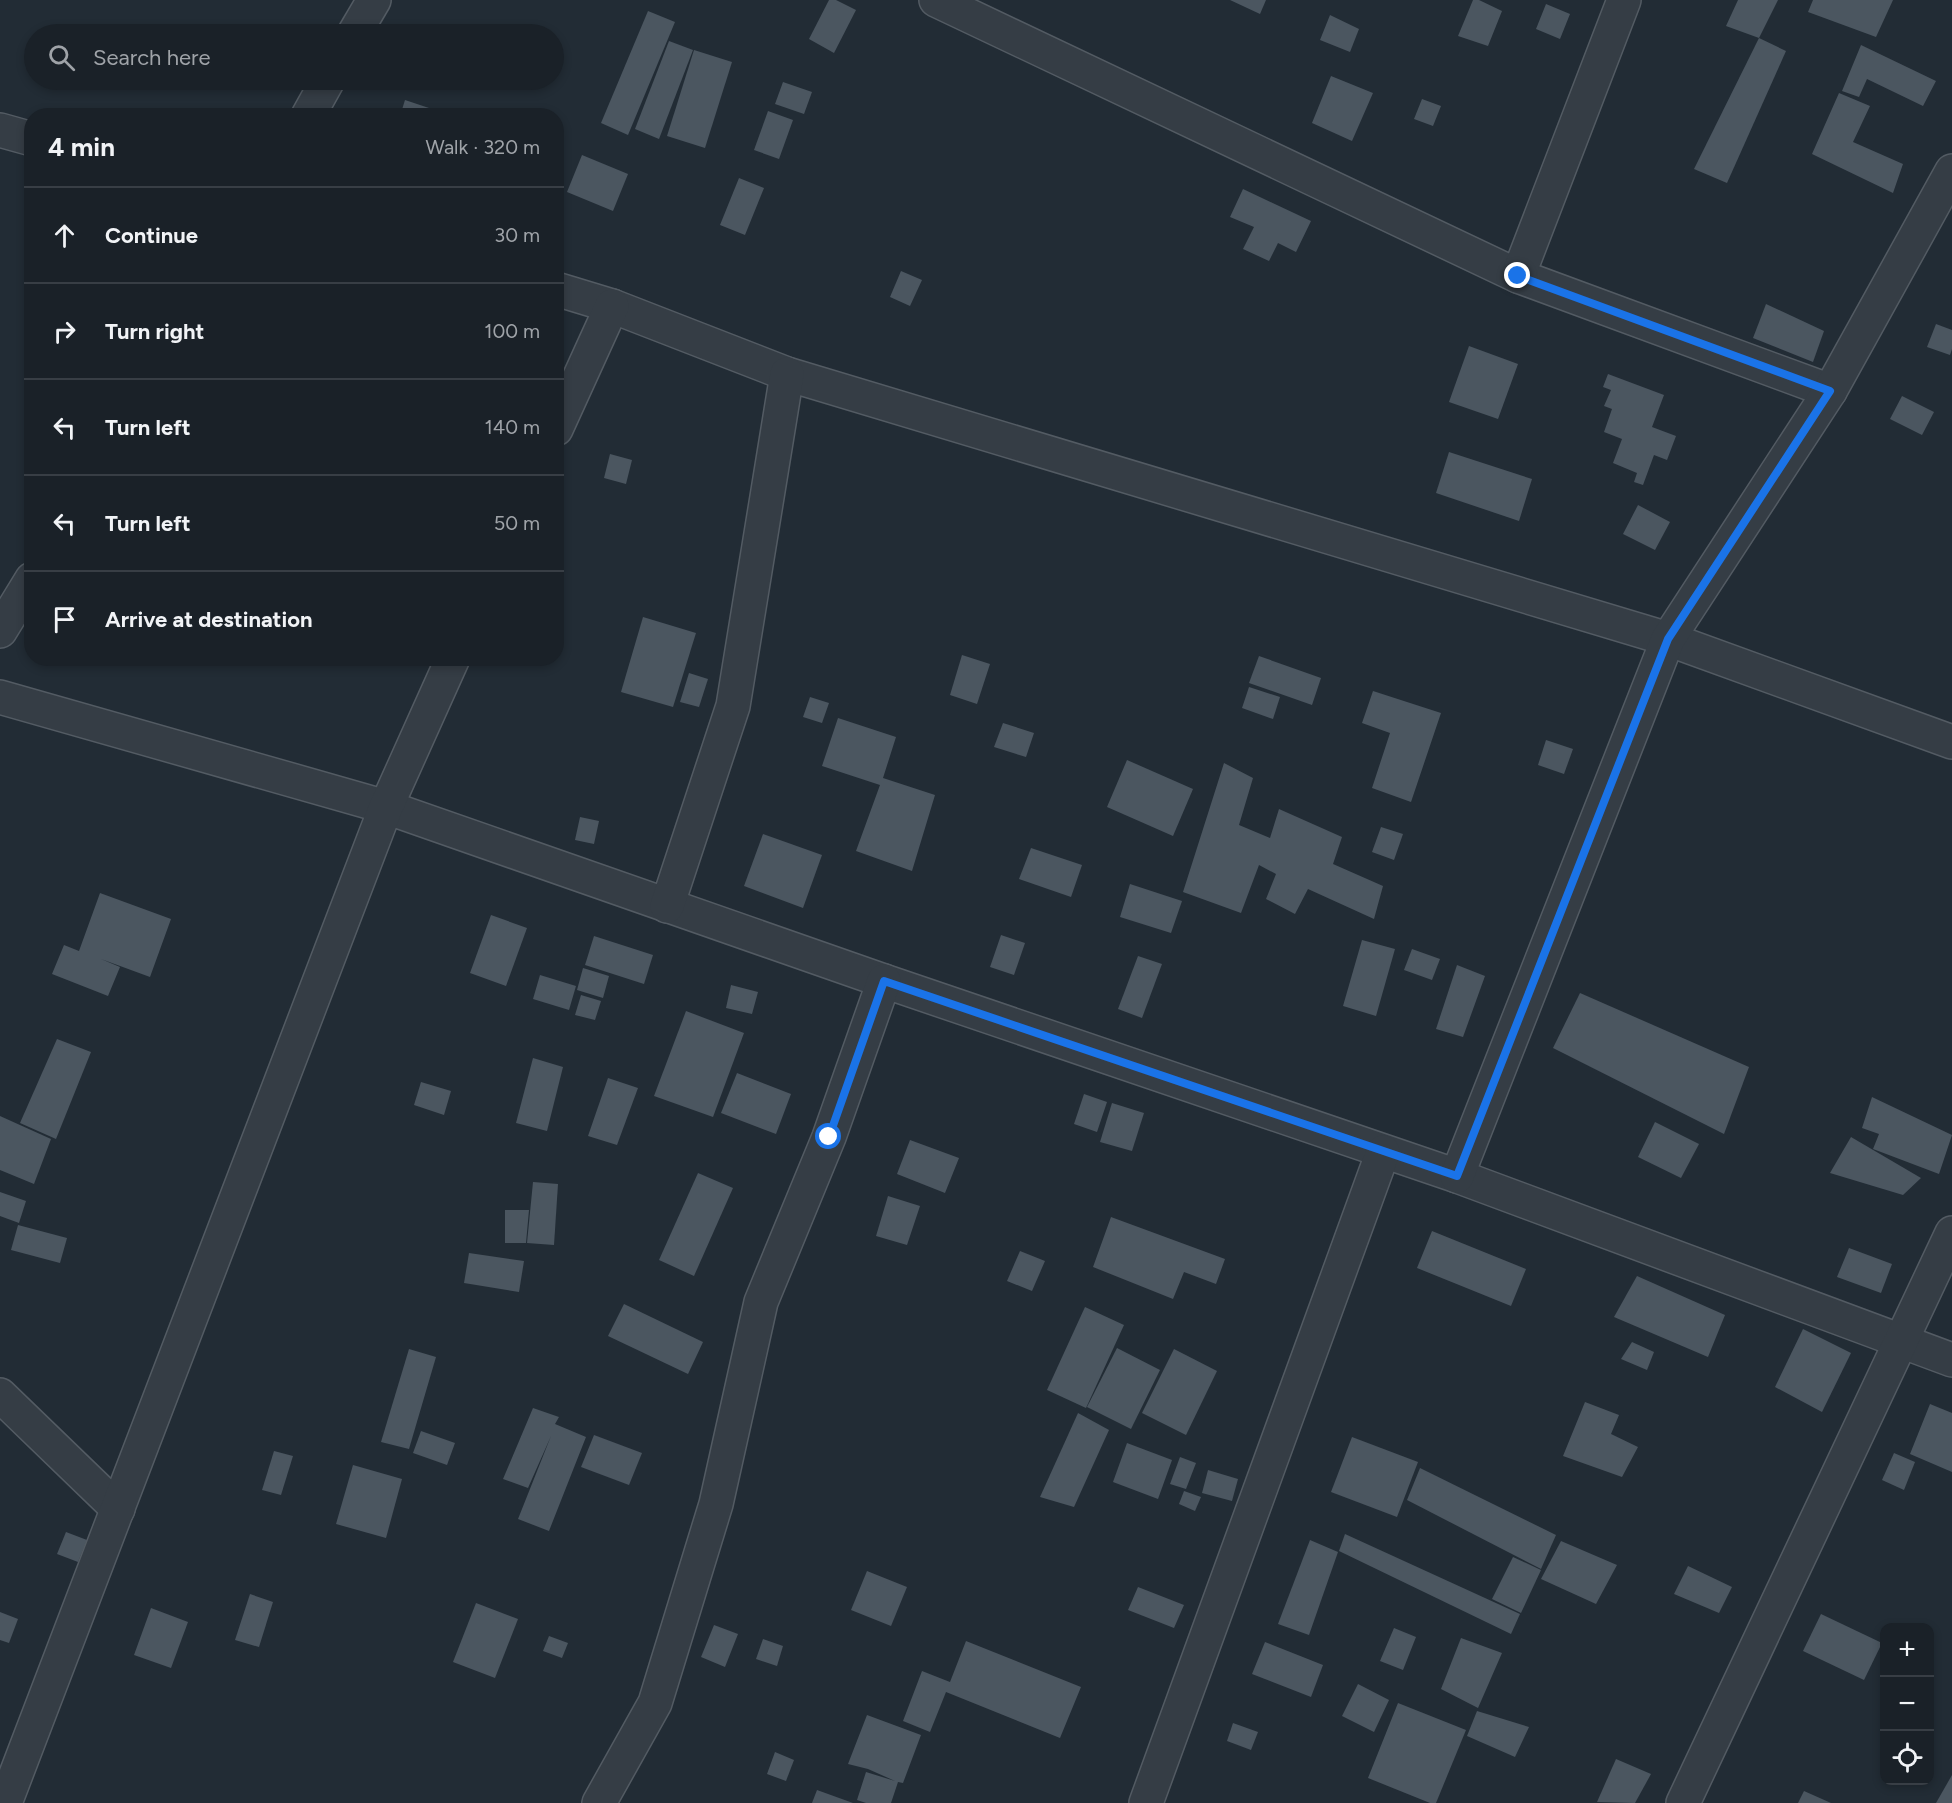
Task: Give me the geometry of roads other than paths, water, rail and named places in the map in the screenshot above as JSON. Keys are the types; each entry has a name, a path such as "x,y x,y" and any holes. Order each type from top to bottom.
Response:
{"street":[{"path":"360,24 374,0"},
{"path":"936,0 1518,276 1830,391"},
{"path":"1518,276 1623,0"},
{"path":"312,108 322,90"},
{"path":"0,130 24,137"},
{"path":"1457,1176 1668,639 1830,391 1952,171"},
{"path":"564,291 612,306 787,374 1668,639 1952,742"},
{"path":"564,411 612,306"},
{"path":"667,906 733,706 787,374"},
{"path":"0,631 24,592"},
{"path":"5,1803 386,807 449,666"},
{"path":"0,697 386,807 884,981 1457,1176 1952,1360"},
{"path":"599,1803 655,1703 716,1504 761,1302 829,1137 884,981"},
{"path":"1146,1803 1383,1152"},
{"path":"1683,1803 1952,1233"},
{"path":"0,1395 118,1509"}]}
